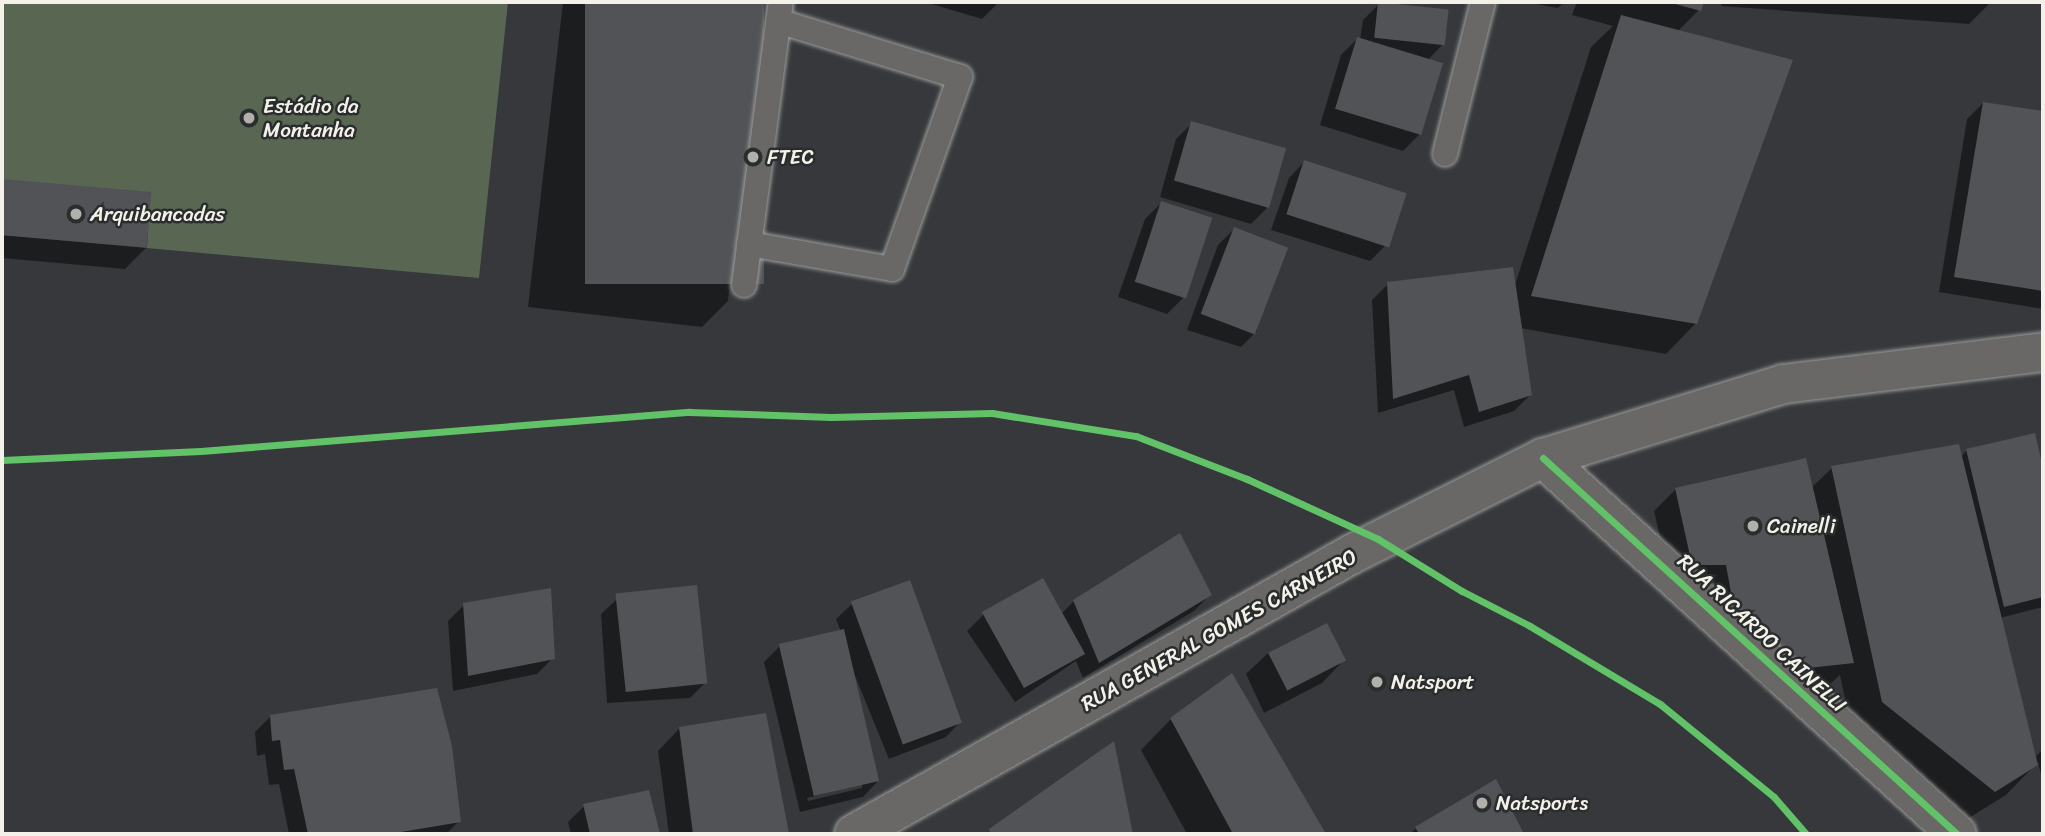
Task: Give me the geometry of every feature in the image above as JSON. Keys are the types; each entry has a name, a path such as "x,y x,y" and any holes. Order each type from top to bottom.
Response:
{"main road":[{"name":"RUA GENERAL GOMES CARNEIRO","path":"867,831 1352,554 1543,458 1783,384 2043,352"},
{"name":"RUA RICARDO CAINELLI","path":"1543,458 1956,834"}],"lane":[{"path":"1445,154 1483,2"},
{"path":"744,285 749,244 779,11 960,77 892,269 749,244"}],"green space":[{"name":"Estádio da Montanha","path":"2,2 508,2 479,278 2,235"}],"building":[{"path":"585,2 764,2 764,284 585,284"},
{"path":"1378,2 1449,9 1445,45 1374,38"},
{"path":"1668,2 1704,2 1701,11"},
{"path":"1621,15 1793,60 1697,324 1531,296"},
{"path":"1357,37 1443,63 1421,135 1335,109"},
{"path":"1983,102 2043,111 2043,291 1954,277"},
{"path":"1191,121 1286,148 1269,208 1174,181"},
{"path":"1304,160 1407,193 1389,248 1286,214"},
{"name":"Arquibancadas","path":"2,179 151,192 147,248 2,235"},
{"path":"1161,201 1212,218 1186,299 1135,282"},
{"path":"1234,227 1288,248 1255,335 1201,314"},
{"path":"1513,267 1532,395 1479,412 1469,375 1393,399 1387,282"},
{"path":"2035,433 2043,468 2043,597 2004,607 1966,449"},
{"path":"1959,444 2038,765 1995,792 1882,702 1831,466"},
{"name":"Cainelli","path":"1806,458 1854,663 1790,670 1735,615 1726,565 1692,565 1675,488"},
{"path":"1180,533 1212,595 1099,663 1073,600"},
{"path":"1043,578 1085,654 1024,688 982,612"},
{"path":"910,580 962,723 903,744 851,602"},
{"path":"697,585 707,683 626,692 615,594"},
{"path":"551,588 555,659 468,676 463,603"},
{"path":"1327,623 1346,660 1287,690 1268,653"},
{"path":"844,629 879,781 814,796 779,644"},
{"path":"1232,673 1326,834 1233,834 1170,718"},
{"path":"437,688 452,746 461,822 389,834 308,834 294,769 284,770 280,740 272,741 270,715"},
{"path":"766,713 789,834 693,834 679,727"},
{"path":"1114,741 1133,834 990,834 989,829"},
{"name":"Natsports","path":"1496,779 1524,834 1419,834 1415,827"},
{"path":"649,790 660,834 590,834 583,804"}],"cycle path":[{"path":"2,460 201,451 689,412 831,417 992,413 1136,436 1247,479 1378,539 1462,591 1530,626 1660,704 1774,797 1806,834"},
{"path":"1543,458 1957,834"}],"place":[{"name":"Estádio da Montanha","path":"249,118"},
{"name":"FTEC","path":"753,157"},
{"name":"Arquibancadas","path":"76,214"},
{"name":"Cainelli","path":"1753,526"},
{"name":"Natsport","path":"1377,682"},
{"name":"Natsports","path":"1482,803"}]}
